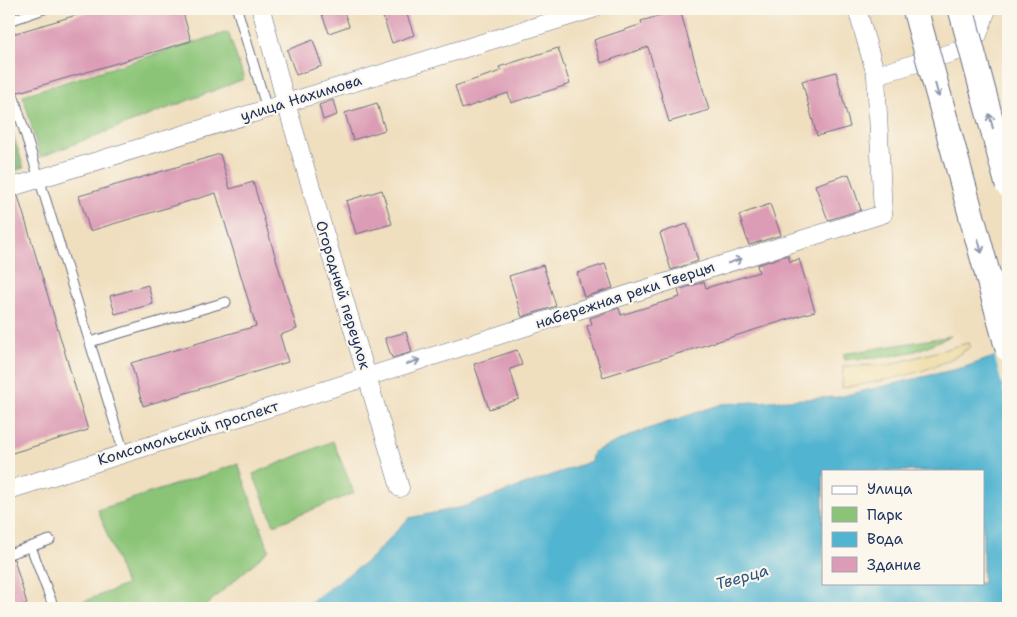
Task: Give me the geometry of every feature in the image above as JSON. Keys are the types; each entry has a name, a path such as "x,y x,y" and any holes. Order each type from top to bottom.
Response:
{"main road":[{"path":"915,9 1008,350"},
{"path":"961,9 1008,185"}],"street":[{"name":"Огородный переулок","path":"261,9 286,103 400,488"},
{"name":"улица Нахимова","path":"9,188 593,9"},
{"path":"857,9 876,75 958,51 978,35 987,9"},
{"name":"набережная реки Тверцы","path":"367,377 883,214 876,75"},
{"name":"Комсомольский проспект","path":"9,490 367,377"}],"lane":[{"path":"9,21 44,9"},
{"path":"237,9 267,109"},
{"path":"14,94 124,453"},
{"path":"90,342 226,302"},
{"path":"9,554 50,540"},
{"path":"31,546 54,608"}],"green space":[{"path":"228,32 244,79 40,157 23,95"},
{"path":"9,122 24,168 9,172"},
{"path":"951,336 916,351 886,357 845,360 843,354"},
{"path":"333,441 354,493 274,525 253,474"},
{"path":"238,464 269,550 203,608 67,608 126,585 98,510"}],"sand":[{"path":"968,343 971,346 957,356 926,369 892,379 842,388 843,366 889,365"}],"water":[{"name":"Тверца","path":"1008,352 1008,608 302,608 370,559 409,518 463,507 591,461 593,452 639,432 722,404 838,397 965,367"}],"pier":[{"path":"1008,350 1008,408 994,354"}],"building":[{"path":"97,9 182,9 191,41 19,92 15,88 9,89 9,35"},
{"path":"320,9 343,9 349,26 329,33"},
{"path":"405,9 414,35 392,43 383,17"},
{"path":"680,10 709,110 669,122 648,47 601,63 594,40 642,24 641,21"},
{"path":"313,40 322,66 296,75 287,50"},
{"path":"558,48 570,84 511,103 508,93 462,109 455,86 501,71 499,67"},
{"path":"836,72 850,127 817,136 802,81"},
{"path":"333,100 337,115 323,120 319,105"},
{"path":"377,103 385,130 353,140 345,113"},
{"path":"220,154 230,189 253,182 297,329 280,335 288,362 143,406 131,363 256,326 216,193 90,231 79,196"},
{"path":"849,174 861,210 828,220 815,185"},
{"path":"382,190 392,224 356,234 346,201"},
{"path":"18,196 88,430 9,454 9,198"},
{"path":"770,204 781,235 749,245 739,215"},
{"path":"687,224 698,261 671,270 660,233"},
{"path":"788,255 790,262 799,259 815,311 603,377 587,326 592,324 590,318 619,308 621,315 680,297 678,290 704,282 706,288 759,272 757,265"},
{"path":"605,264 613,288 584,297 577,273"},
{"path":"543,265 556,306 522,317 509,276"},
{"path":"148,285 153,304 115,314 110,296"},
{"path":"406,332 412,352 392,358 385,338"},
{"path":"517,350 522,365 510,369 519,399 489,409 474,364"},
{"path":"14,559 27,604 9,608 9,560"}]}
